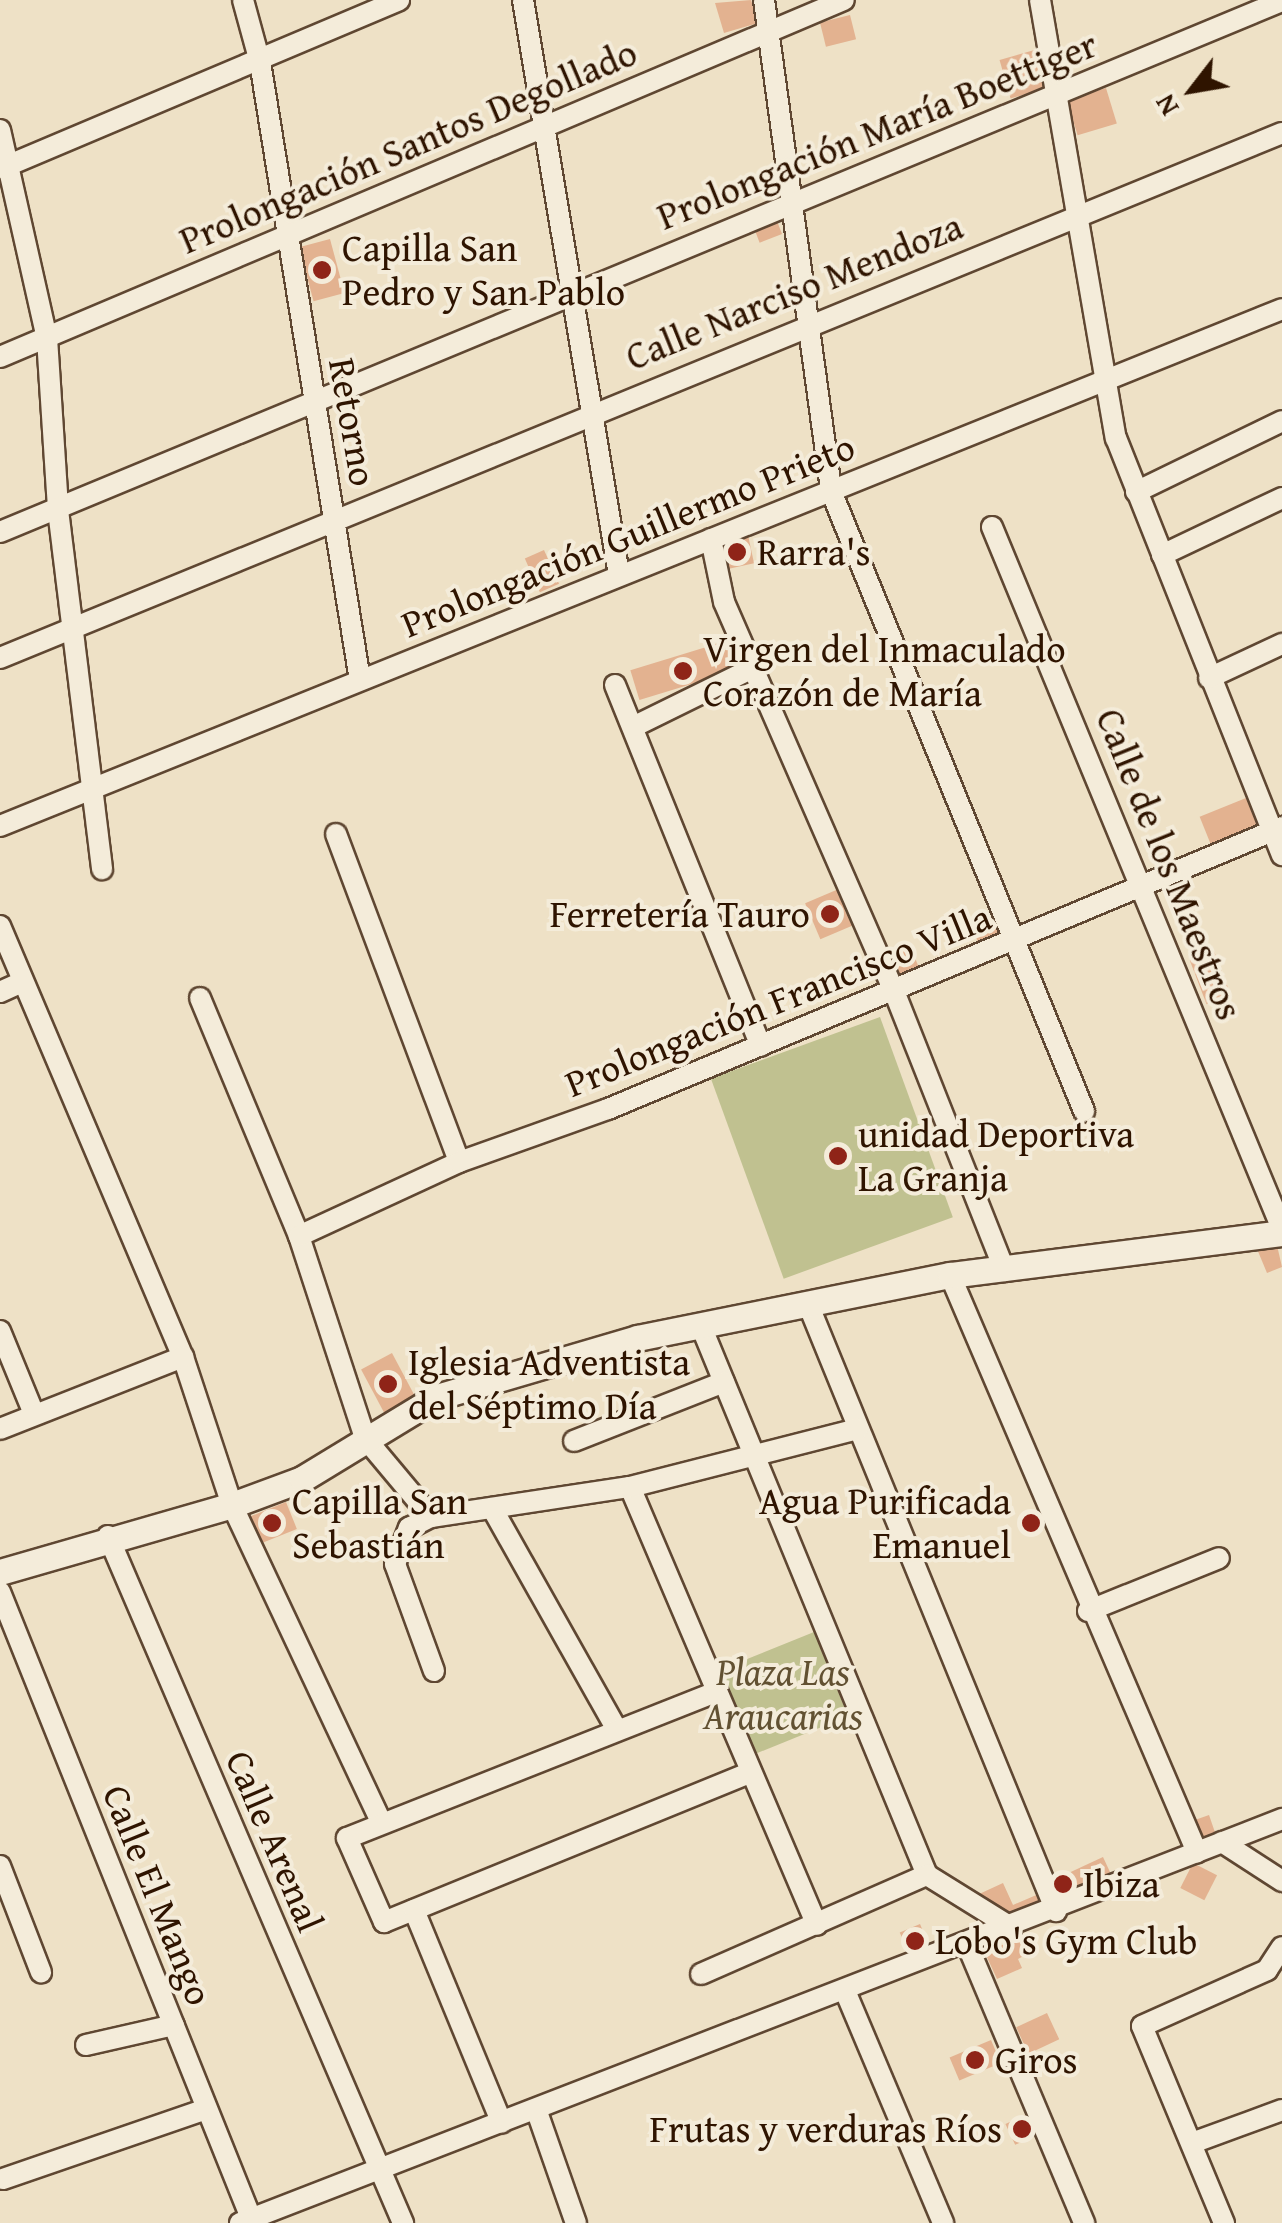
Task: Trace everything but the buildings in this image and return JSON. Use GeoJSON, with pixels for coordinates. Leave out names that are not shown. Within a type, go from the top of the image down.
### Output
{"type":"FeatureCollection","features":[{"type":"Feature","properties":{"kind":"street","name":"Retorno"},"geometry":{"type":"LineString","coordinates":[[243,0],[260,62],[360,680]]}},
{"type":"Feature","properties":{"kind":"street"},"geometry":{"type":"LineString","coordinates":[[5,167],[399,0]]}},
{"type":"Feature","properties":{"kind":"street"},"geometry":{"type":"LineString","coordinates":[[523,0],[542,125],[596,409],[619,575]]}},
{"type":"Feature","properties":{"kind":"street"},"geometry":{"type":"LineString","coordinates":[[764,0],[831,491],[1019,940],[1084,1111]]}},
{"type":"Feature","properties":{"kind":"street","name":"Prolongación Santos Degollado"},"geometry":{"type":"LineString","coordinates":[[0,357],[844,0]]}},
{"type":"Feature","properties":{"kind":"street"},"geometry":{"type":"LineString","coordinates":[[1040,0],[1106,383],[1136,492],[1209,678],[1277,829],[1282,855]]}},
{"type":"Feature","properties":{"kind":"street","name":"Prolongación María Boettiger"},"geometry":{"type":"LineString","coordinates":[[0,532],[312,398],[792,205],[1282,1]]}},
{"type":"Feature","properties":{"kind":"street"},"geometry":{"type":"LineString","coordinates":[[0,130],[5,167],[47,338],[58,510],[102,870]]}},
{"type":"Feature","properties":{"kind":"street","name":"Calle Narciso Mendoza"},"geometry":{"type":"LineString","coordinates":[[0,658],[807,322],[1282,133]]}},
{"type":"Feature","properties":{"kind":"street","name":"Prolongación Guillermo Prieto"},"geometry":{"type":"LineString","coordinates":[[0,826],[1282,309]]}},
{"type":"Feature","properties":{"kind":"street"},"geometry":{"type":"LineString","coordinates":[[1136,492],[1282,421]]}},
{"type":"Feature","properties":{"kind":"street"},"geometry":{"type":"LineString","coordinates":[[1162,555],[1282,498]]}},
{"type":"Feature","properties":{"kind":"street","name":"Calle de los Maestros"},"geometry":{"type":"LineString","coordinates":[[992,527],[1282,1231]]}},
{"type":"Feature","properties":{"kind":"street"},"geometry":{"type":"LineString","coordinates":[[711,539],[724,602],[894,991],[1005,1271]]}},
{"type":"Feature","properties":{"kind":"street"},"geometry":{"type":"LineString","coordinates":[[1209,678],[1282,644]]}},
{"type":"Feature","properties":{"kind":"street"},"geometry":{"type":"LineString","coordinates":[[635,726],[753,668]]}},
{"type":"Feature","properties":{"kind":"street"},"geometry":{"type":"LineString","coordinates":[[615,684],[761,1046]]}},
{"type":"Feature","properties":{"kind":"street","name":"Prolongación Francisco Villa"},"geometry":{"type":"LineString","coordinates":[[300,1236],[458,1162],[761,1046],[1277,829]]}},
{"type":"Feature","properties":{"kind":"street"},"geometry":{"type":"LineString","coordinates":[[336,834],[458,1162]]}},
{"type":"Feature","properties":{"kind":"street"},"geometry":{"type":"LineString","coordinates":[[0,926],[183,1356],[232,1505],[381,1822]]}},
{"type":"Feature","properties":{"kind":"street"},"geometry":{"type":"LineString","coordinates":[[0,992],[22,982]]}},
{"type":"Feature","properties":{"kind":"street"},"geometry":{"type":"LineString","coordinates":[[200,998],[300,1236],[366,1438],[431,1517]]}},
{"type":"Feature","properties":{"kind":"street"},"geometry":{"type":"LineString","coordinates":[[0,1572],[108,1536],[232,1505],[302,1479],[437,1398],[701,1326],[950,1275],[1005,1271],[1282,1231]]}},
{"type":"Feature","properties":{"kind":"street"},"geometry":{"type":"LineString","coordinates":[[950,1275],[1088,1611],[1197,1852]]}},
{"type":"Feature","properties":{"kind":"street"},"geometry":{"type":"LineString","coordinates":[[808,1304],[1056,1910]]}},
{"type":"Feature","properties":{"kind":"street"},"geometry":{"type":"LineString","coordinates":[[701,1326],[927,1876],[1012,1928]]}},
{"type":"Feature","properties":{"kind":"street"},"geometry":{"type":"LineString","coordinates":[[0,1331],[34,1414]]}},
{"type":"Feature","properties":{"kind":"street"},"geometry":{"type":"LineString","coordinates":[[0,1429],[183,1356]]}},
{"type":"Feature","properties":{"kind":"street"},"geometry":{"type":"LineString","coordinates":[[574,1441],[724,1382]]}},
{"type":"Feature","properties":{"kind":"street"},"geometry":{"type":"LineString","coordinates":[[434,1671],[396,1564],[399,1541],[431,1517],[630,1487],[858,1429]]}},
{"type":"Feature","properties":{"kind":"street"},"geometry":{"type":"LineString","coordinates":[[630,1487],[817,1926]]}},
{"type":"Feature","properties":{"kind":"street"},"geometry":{"type":"LineString","coordinates":[[492,1508],[616,1728]]}},
{"type":"Feature","properties":{"kind":"street","name":"Calle Arenal"},"geometry":{"type":"LineString","coordinates":[[108,1536],[403,2223]]}},
{"type":"Feature","properties":{"kind":"street"},"geometry":{"type":"LineString","coordinates":[[1088,1611],[1219,1558]]}},
{"type":"Feature","properties":{"kind":"street","name":"Calle El Mango"},"geometry":{"type":"LineString","coordinates":[[0,1592],[174,2025],[248,2221]]}},
{"type":"Feature","properties":{"kind":"street"},"geometry":{"type":"LineString","coordinates":[[716,1692],[616,1728],[346,1838],[384,1922],[751,1772]]}},
{"type":"Feature","properties":{"kind":"street"},"geometry":{"type":"LineString","coordinates":[[248,2221],[846,1993],[1282,1818]]}},
{"type":"Feature","properties":{"kind":"street"},"geometry":{"type":"LineString","coordinates":[[1222,1842],[1282,1881]]}},
{"type":"Feature","properties":{"kind":"street"},"geometry":{"type":"LineString","coordinates":[[0,1866],[40,1972]]}},
{"type":"Feature","properties":{"kind":"street"},"geometry":{"type":"LineString","coordinates":[[700,1974],[927,1876]]}},
{"type":"Feature","properties":{"kind":"street"},"geometry":{"type":"LineString","coordinates":[[414,1910],[502,2123]]}},
{"type":"Feature","properties":{"kind":"street"},"geometry":{"type":"LineString","coordinates":[[967,1944],[1084,2223]]}},
{"type":"Feature","properties":{"kind":"street"},"geometry":{"type":"LineString","coordinates":[[1224,2223],[1142,2026],[1267,1970],[1282,1947]]}},
{"type":"Feature","properties":{"kind":"street"},"geometry":{"type":"LineString","coordinates":[[846,1993],[943,2223]]}},
{"type":"Feature","properties":{"kind":"street"},"geometry":{"type":"LineString","coordinates":[[86,2045],[174,2025]]}},
{"type":"Feature","properties":{"kind":"street"},"geometry":{"type":"LineString","coordinates":[[3,2179],[206,2110]]}},
{"type":"Feature","properties":{"kind":"street"},"geometry":{"type":"LineString","coordinates":[[536,2110],[576,2223]]}},
{"type":"Feature","properties":{"kind":"street"},"geometry":{"type":"LineString","coordinates":[[1192,2144],[1282,2110]]}},
{"type":"Feature","properties":{"kind":"green space","name":"unidad Deportiva La Granja"},"geometry":{"type":"Polygon","coordinates":[[[880,1017],[953,1217],[784,1279],[711,1079],[880,1017]]]}},
{"type":"Feature","properties":{"kind":"green space","name":"Plaza Las Araucarias"},"geometry":{"type":"Polygon","coordinates":[[[814,1632],[848,1716],[751,1756],[717,1671],[814,1632]]]}},
{"type":"Feature","properties":{"kind":"place","name":"Capilla San Pedro y San Pablo"},"geometry":{"type":"Point","coordinates":[322,270]}},
{"type":"Feature","properties":{"kind":"place","name":"Rarra's"},"geometry":{"type":"Point","coordinates":[737,552]}},
{"type":"Feature","properties":{"kind":"place","name":"Virgen del Inmaculado Corazón de María"},"geometry":{"type":"Point","coordinates":[683,671]}},
{"type":"Feature","properties":{"kind":"place","name":"Ferretería Tauro"},"geometry":{"type":"Point","coordinates":[830,914]}},
{"type":"Feature","properties":{"kind":"place","name":"unidad Deportiva La Granja"},"geometry":{"type":"Point","coordinates":[838,1156]}},
{"type":"Feature","properties":{"kind":"place","name":"Iglesia Adventista del Séptimo Día"},"geometry":{"type":"Point","coordinates":[388,1384]}},
{"type":"Feature","properties":{"kind":"place","name":"Capilla San Sebastián"},"geometry":{"type":"Point","coordinates":[272,1523]}},
{"type":"Feature","properties":{"kind":"place","name":"Agua Purificada Emanuel"},"geometry":{"type":"Point","coordinates":[1031,1523]}},
{"type":"Feature","properties":{"kind":"place","name":"Ibiza"},"geometry":{"type":"Point","coordinates":[1063,1884]}},
{"type":"Feature","properties":{"kind":"place","name":"Lobo's Gym Club"},"geometry":{"type":"Point","coordinates":[915,1941]}},
{"type":"Feature","properties":{"kind":"place","name":"Giros"},"geometry":{"type":"Point","coordinates":[975,2060]}},
{"type":"Feature","properties":{"kind":"place","name":"Frutas y verduras Ríos"},"geometry":{"type":"Point","coordinates":[1022,2129]}}]}
